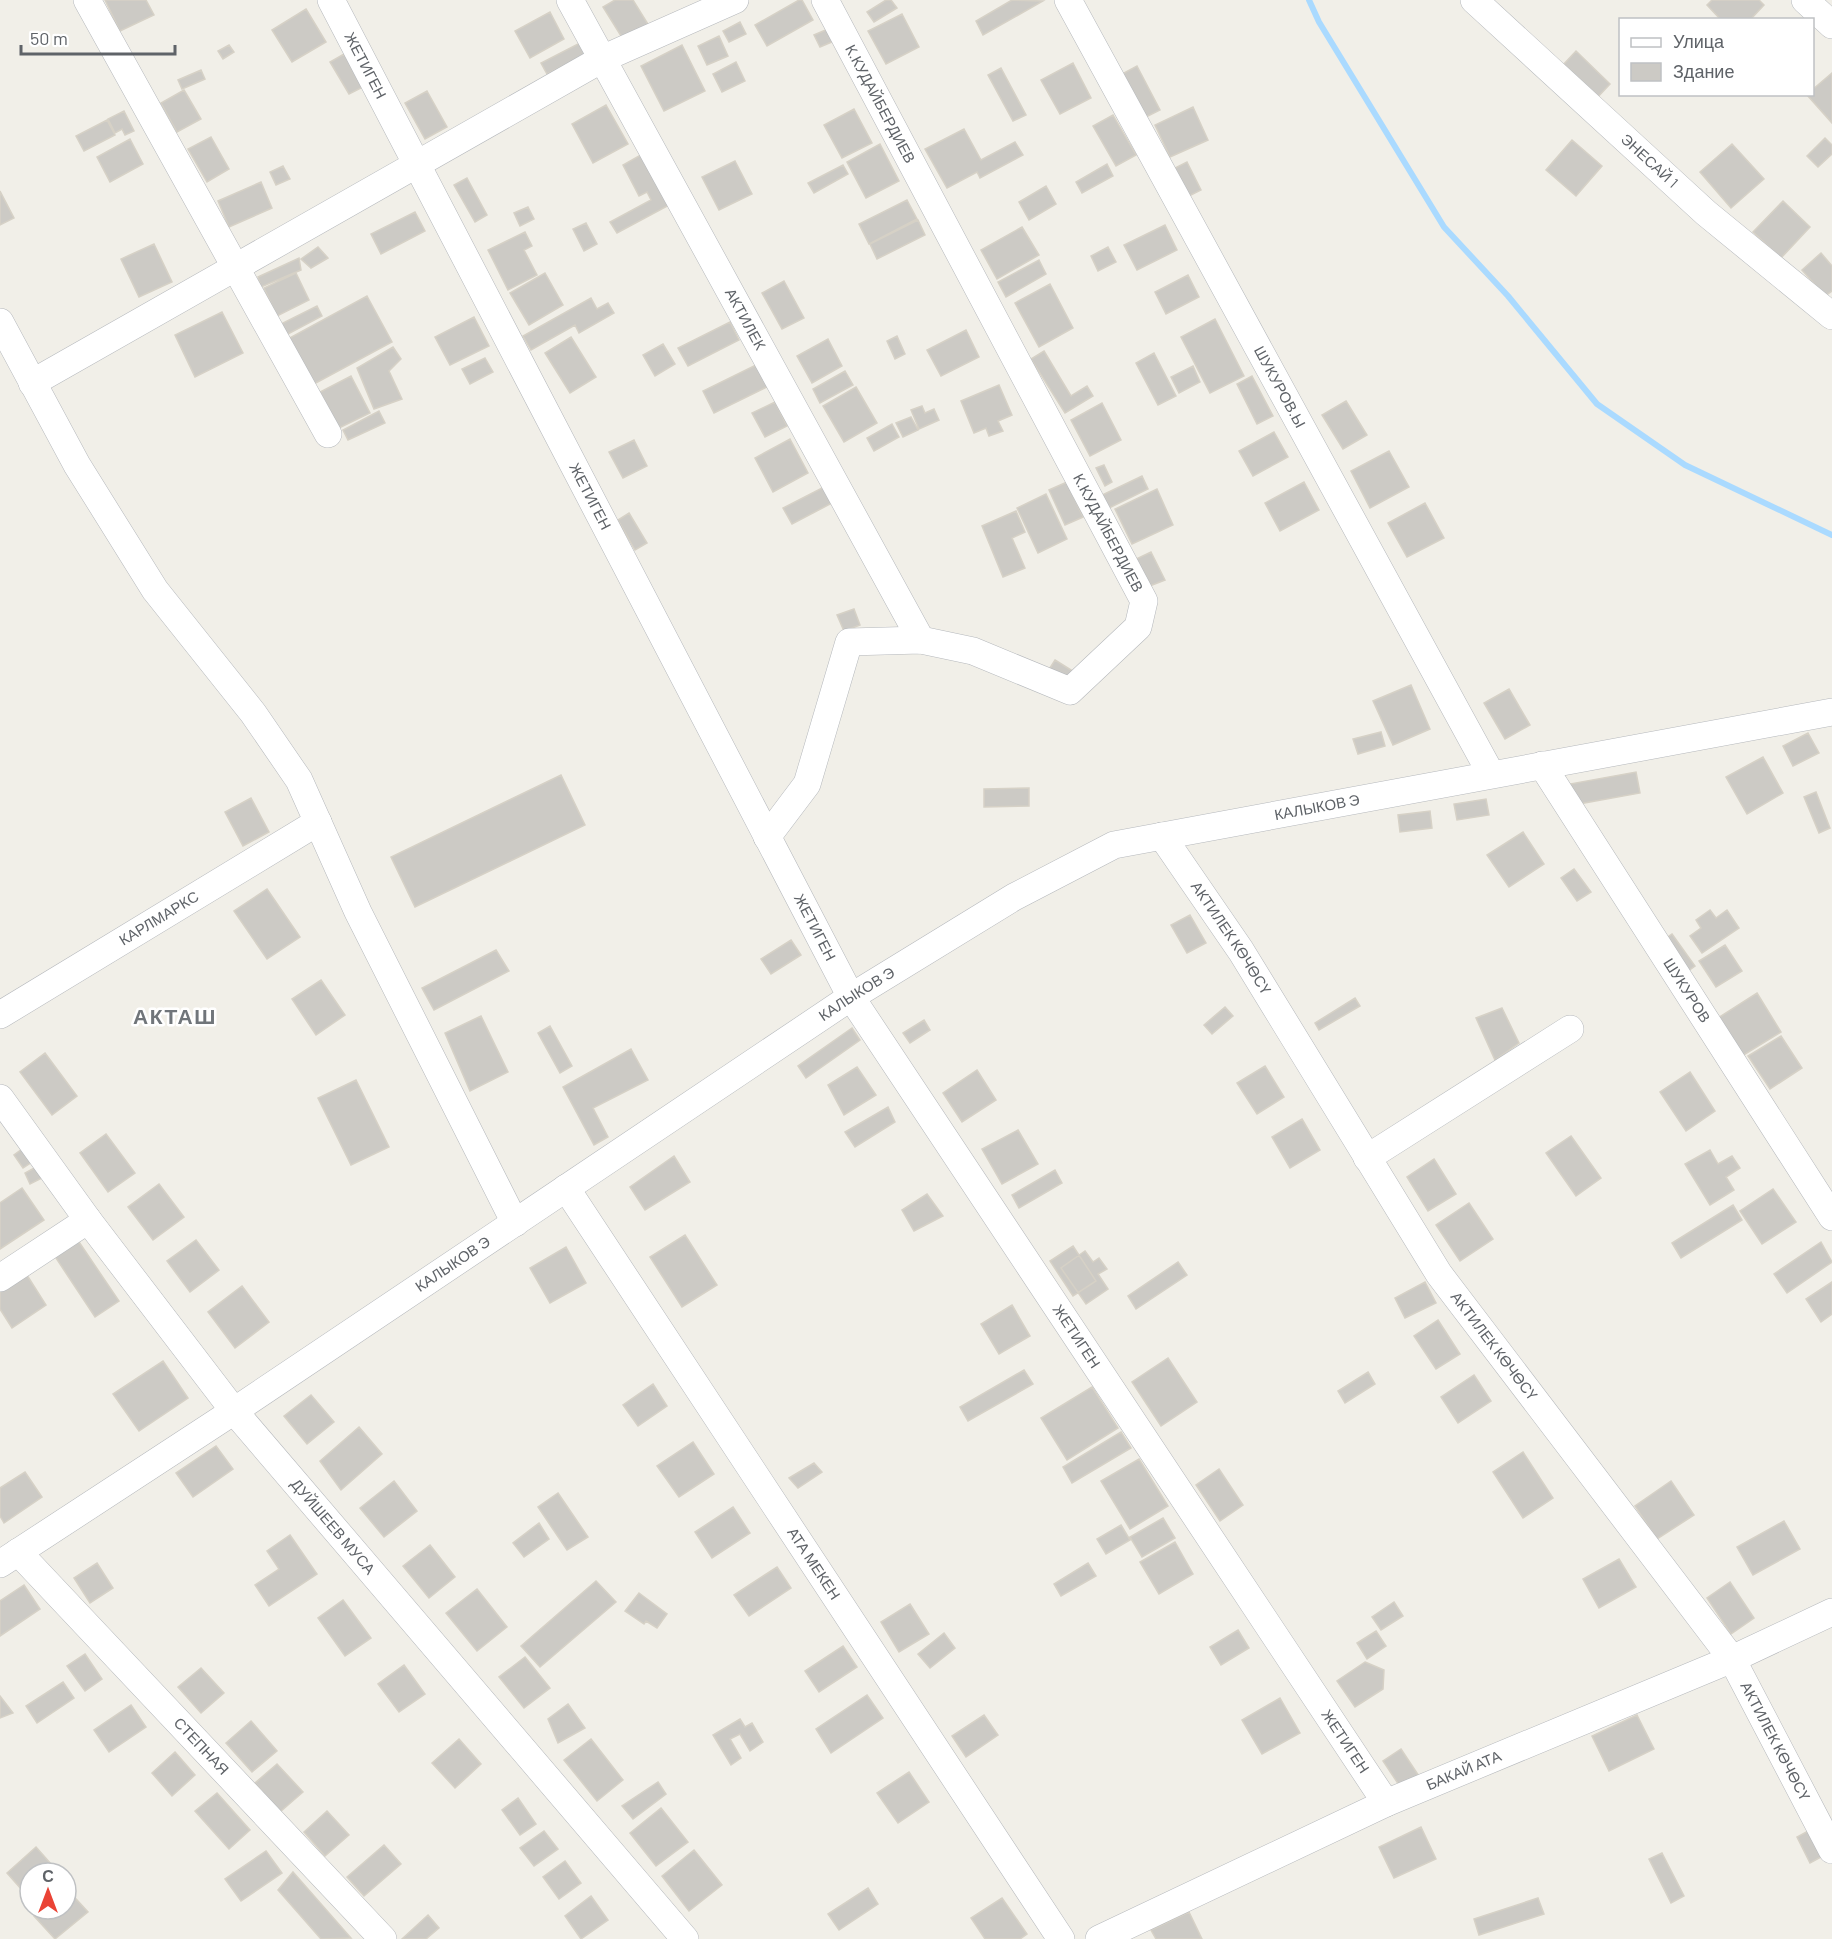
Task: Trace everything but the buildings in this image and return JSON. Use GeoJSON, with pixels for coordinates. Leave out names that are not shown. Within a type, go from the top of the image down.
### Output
{"type":"FeatureCollection","features":[{"type":"Feature","properties":{"kind":"street"},"geometry":{"type":"LineString","coordinates":[[87,0],[328,434]]}},
{"type":"Feature","properties":{"kind":"street","name":"ЖЕТИГЕН"},"geometry":{"type":"LineString","coordinates":[[331,0],[851,997],[1386,1803]]}},
{"type":"Feature","properties":{"kind":"street","name":"АКТИЛЕК"},"geometry":{"type":"LineString","coordinates":[[570,0],[921,640]]}},
{"type":"Feature","properties":{"kind":"street"},"geometry":{"type":"LineString","coordinates":[[32,384],[235,266],[602,59],[735,0]]}},
{"type":"Feature","properties":{"kind":"street","name":"К.КУДАЙБЕРДИЕВ"},"geometry":{"type":"LineString","coordinates":[[767,837],[807,784],[849,642],[921,640],[973,651],[1070,691],[1137,627],[1144,601],[825,0]]}},
{"type":"Feature","properties":{"kind":"street","name":"ШУКУРОВ.Ы"},"geometry":{"type":"LineString","coordinates":[[1068,0],[1491,774]]}},
{"type":"Feature","properties":{"kind":"street","name":"ЭНЕСАЙ 1"},"geometry":{"type":"LineString","coordinates":[[1474,0],[1706,213],[1832,316]]}},
{"type":"Feature","properties":{"kind":"street"},"geometry":{"type":"LineString","coordinates":[[1805,0],[1832,25]]}},
{"type":"Feature","properties":{"kind":"street"},"geometry":{"type":"LineString","coordinates":[[0,322],[77,465],[155,590],[253,714],[299,780],[358,912],[515,1223]]}},
{"type":"Feature","properties":{"kind":"street","name":"КАЛЫКОВ Э"},"geometry":{"type":"LineString","coordinates":[[9,1558],[234,1411],[851,997],[1014,897],[1114,845],[1832,712]]}},
{"type":"Feature","properties":{"kind":"street","name":"ШУКУРОВ"},"geometry":{"type":"LineString","coordinates":[[1542,765],[1832,1217]]}},
{"type":"Feature","properties":{"kind":"street","name":"КАРЛМАРКС"},"geometry":{"type":"LineString","coordinates":[[0,1015],[318,822]]}},
{"type":"Feature","properties":{"kind":"street","name":"АКТИЛЕК КӨЧӨСҮ"},"geometry":{"type":"LineString","coordinates":[[1162,836],[1241,951],[1439,1274],[1732,1659],[1832,1850]]}},
{"type":"Feature","properties":{"kind":"street"},"geometry":{"type":"LineString","coordinates":[[1367,1158],[1570,1029]]}},
{"type":"Feature","properties":{"kind":"street","name":"ДУЙШЕЕВ МУСА"},"geometry":{"type":"LineString","coordinates":[[0,1098],[88,1220],[234,1411],[685,1939]]}},
{"type":"Feature","properties":{"kind":"street","name":"АТА МЕКЕН"},"geometry":{"type":"LineString","coordinates":[[566,1188],[1061,1939]]}},
{"type":"Feature","properties":{"kind":"street"},"geometry":{"type":"LineString","coordinates":[[0,1278],[88,1220]]}},
{"type":"Feature","properties":{"kind":"street","name":"СТЕПНАЯ"},"geometry":{"type":"LineString","coordinates":[[9,1558],[383,1939]]}},
{"type":"Feature","properties":{"kind":"street","name":"БАКАЙ АТА"},"geometry":{"type":"LineString","coordinates":[[1099,1939],[1386,1803],[1732,1659],[1832,1612]]}},
{"type":"Feature","properties":{"kind":"waterway"},"geometry":{"type":"LineString","coordinates":[[1309,0],[1319,22],[1444,227],[1508,296],[1597,404],[1685,465],[1832,535]]}},
{"type":"Feature","properties":{"kind":"district","name":"АКТАШ"},"geometry":{"type":"Point","coordinates":[175,1017]}}]}
